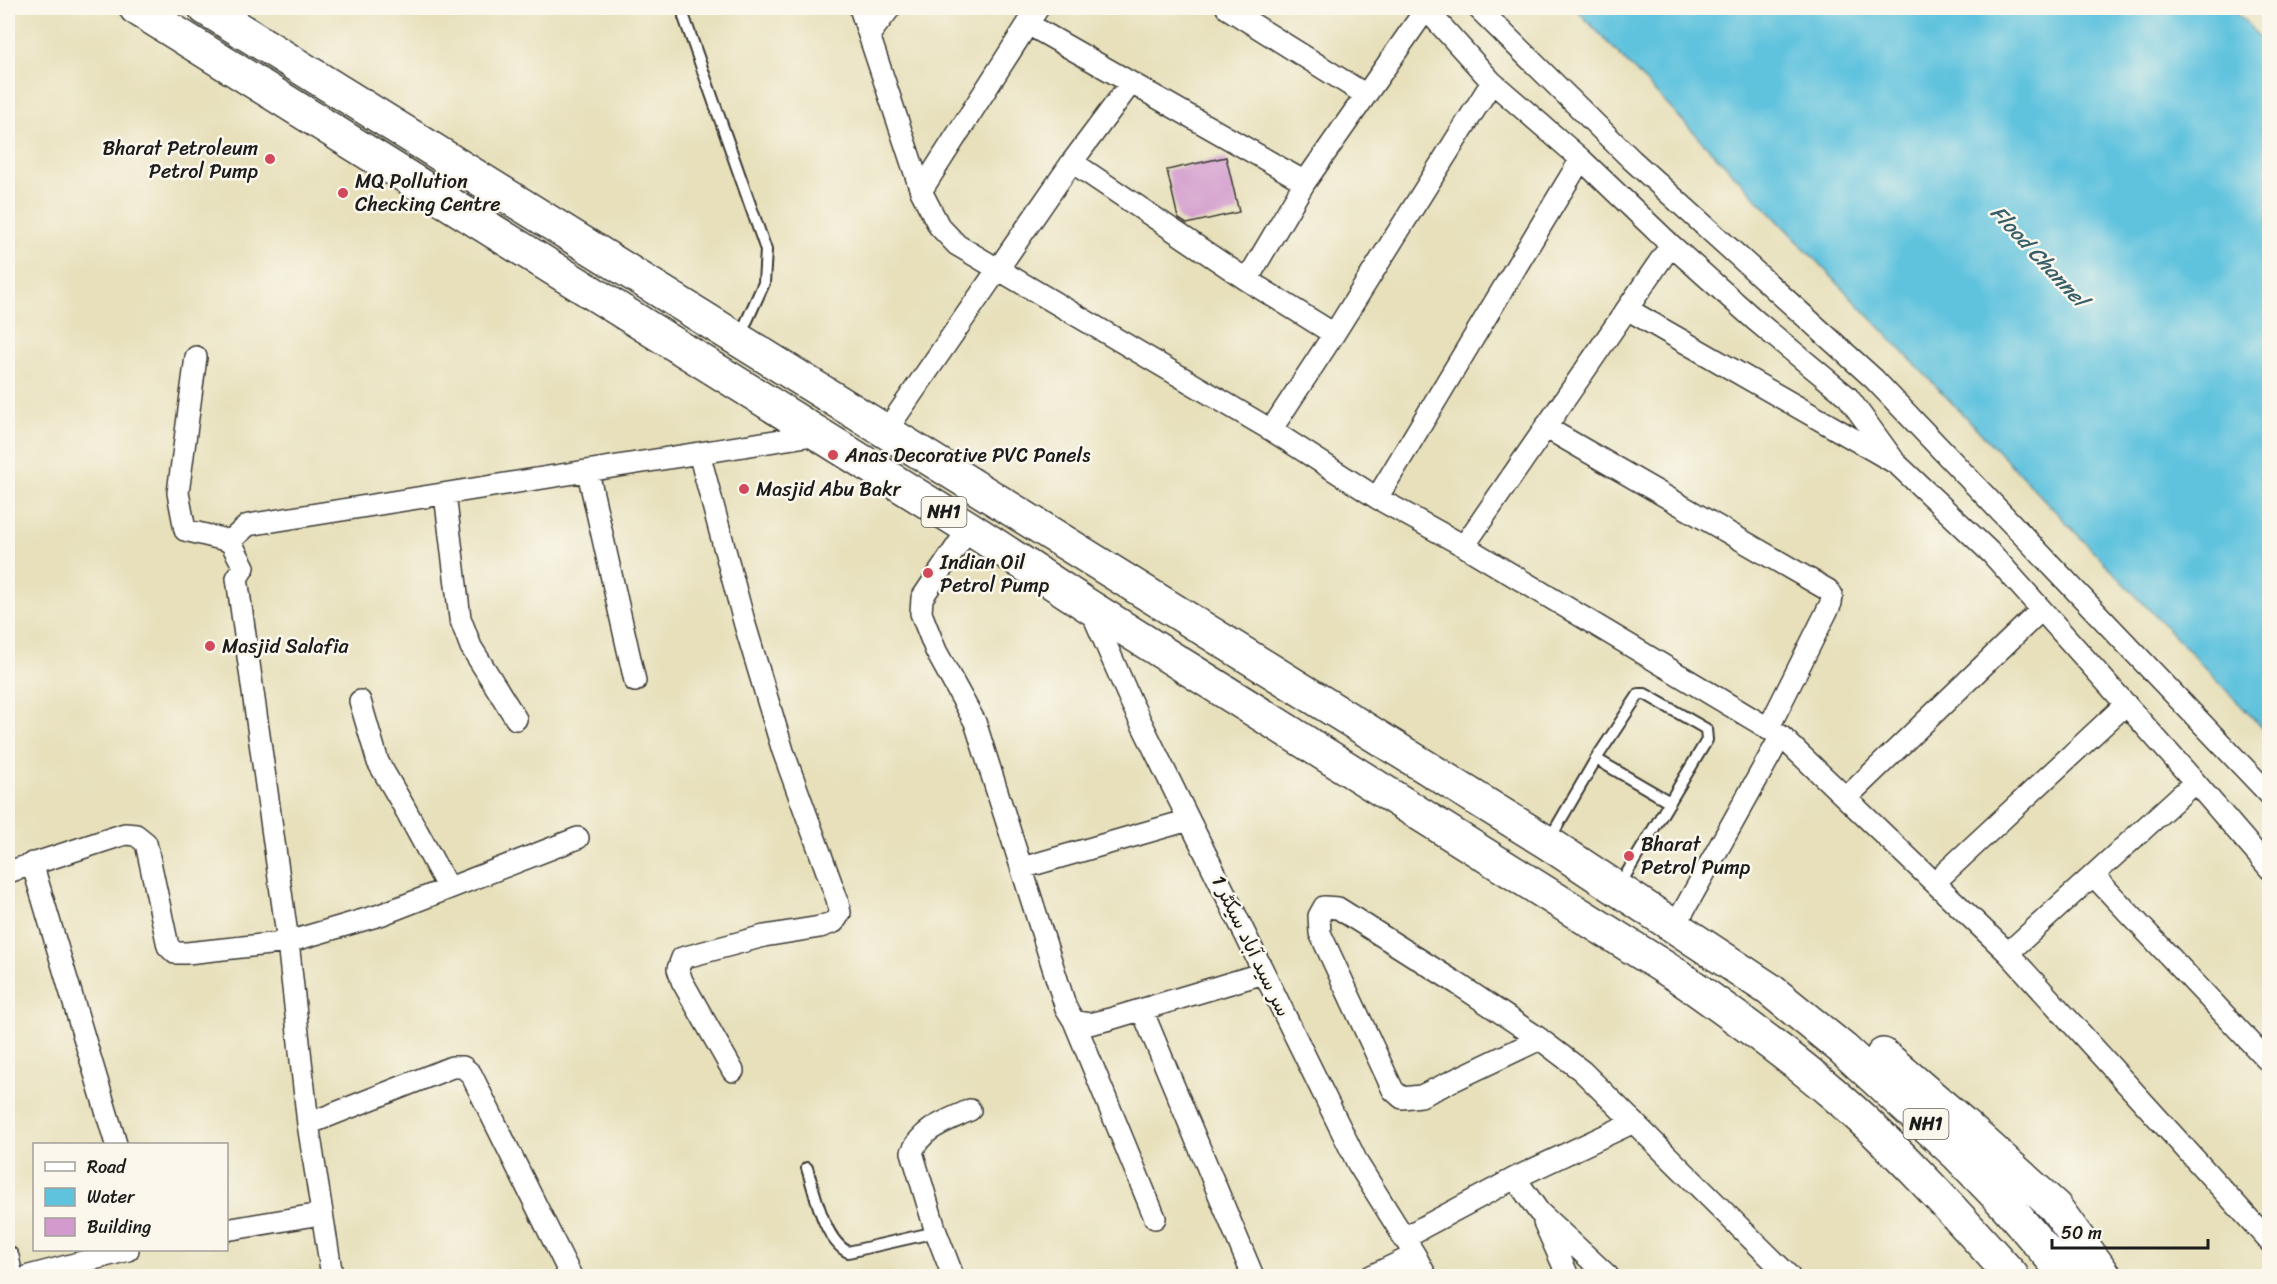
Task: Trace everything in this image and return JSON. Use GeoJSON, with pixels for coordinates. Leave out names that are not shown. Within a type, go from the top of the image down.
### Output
{"type":"FeatureCollection","features":[{"type":"Feature","properties":{"kind":"highway","name":"NH1"},"geometry":{"type":"LineString","coordinates":[[136,8],[969,528],[1090,608],[1587,917],[1706,996],[1748,1025],[1836,1096],[1928,1187],[2012,1276]]}},
{"type":"Feature","properties":{"kind":"highway","name":"NH1"},"geometry":{"type":"LineString","coordinates":[[205,8],[1548,843],[1769,988],[1843,1049],[1957,1154],[2007,1206],[2067,1276]]}},
{"type":"Feature","properties":{"kind":"highway"},"geometry":{"type":"LineString","coordinates":[[1728,962],[1803,993],[1865,1041],[1962,1123],[2055,1207],[2105,1276]]}},
{"type":"Feature","properties":{"kind":"highway"},"geometry":{"type":"LineString","coordinates":[[1706,996],[1740,1037],[1788,1078],[1898,1180],[1994,1276]]}},
{"type":"Feature","properties":{"kind":"street"},"geometry":{"type":"LineString","coordinates":[[860,8],[921,191],[939,226],[957,245],[1270,430],[1377,498],[1464,546],[1775,732],[1847,797],[2008,953],[2270,1242]]}},
{"type":"Feature","properties":{"kind":"street"},"geometry":{"type":"LineString","coordinates":[[869,35],[890,8]]}},
{"type":"Feature","properties":{"kind":"street"},"geometry":{"type":"LineString","coordinates":[[1227,8],[1366,95]]}},
{"type":"Feature","properties":{"kind":"street"},"geometry":{"type":"LineString","coordinates":[[1247,280],[1305,182],[1425,8],[1492,82],[1581,159],[1671,245],[1755,320],[1848,397],[1897,464],[1992,554],[2270,869]]}},
{"type":"Feature","properties":{"kind":"street"},"geometry":{"type":"LineString","coordinates":[[1478,8],[1632,160],[1874,380],[2270,795]]}},
{"type":"Feature","properties":{"kind":"street"},"geometry":{"type":"LineString","coordinates":[[921,191],[1033,16],[1131,83],[1305,182]]}},
{"type":"Feature","properties":{"kind":"street"},"geometry":{"type":"LineString","coordinates":[[1270,430],[1334,334],[1492,82]]}},
{"type":"Feature","properties":{"kind":"street"},"geometry":{"type":"LineString","coordinates":[[886,431],[996,269],[1131,83]]}},
{"type":"Feature","properties":{"kind":"street"},"geometry":{"type":"LineString","coordinates":[[1377,498],[1581,159]]}},
{"type":"Feature","properties":{"kind":"street"},"geometry":{"type":"LineString","coordinates":[[1072,162],[1247,280],[1334,334]]}},
{"type":"Feature","properties":{"kind":"street"},"geometry":{"type":"LineString","coordinates":[[1464,546],[1671,245]]}},
{"type":"Feature","properties":{"kind":"street"},"geometry":{"type":"LineString","coordinates":[[1627,309],[1897,464]]}},
{"type":"Feature","properties":{"kind":"street"},"geometry":{"type":"LineString","coordinates":[[196,357],[178,493],[185,530],[230,541],[244,567],[237,578],[288,942],[308,1124],[332,1276]]}},
{"type":"Feature","properties":{"kind":"street"},"geometry":{"type":"LineString","coordinates":[[1545,427],[1828,590],[1832,595],[1831,603],[1775,732],[1675,926]]}},
{"type":"Feature","properties":{"kind":"street"},"geometry":{"type":"LineString","coordinates":[[230,541],[248,525],[819,434]]}},
{"type":"Feature","properties":{"kind":"street"},"geometry":{"type":"LineString","coordinates":[[699,453],[745,625],[780,739],[840,913],[834,922],[820,927],[764,936],[682,958],[678,969],[682,981],[733,1071]]}},
{"type":"Feature","properties":{"kind":"street"},"geometry":{"type":"LineString","coordinates":[[588,472],[635,681]]}},
{"type":"Feature","properties":{"kind":"street"},"geometry":{"type":"LineString","coordinates":[[445,494],[460,618],[471,647],[516,719]]}},
{"type":"Feature","properties":{"kind":"street"},"geometry":{"type":"LineString","coordinates":[[969,528],[922,598],[921,613],[936,651],[975,722],[1066,1008],[1074,1021],[1155,1218]]}},
{"type":"Feature","properties":{"kind":"street","name":"سر سید آباد سیکٹر 1"},"geometry":{"type":"LineString","coordinates":[[1090,608],[1131,702],[1358,1164],[1426,1276]]}},
{"type":"Feature","properties":{"kind":"street"},"geometry":{"type":"LineString","coordinates":[[1847,797],[2041,610]]}},
{"type":"Feature","properties":{"kind":"street"},"geometry":{"type":"LineString","coordinates":[[360,701],[378,762],[448,888]]}},
{"type":"Feature","properties":{"kind":"street"},"geometry":{"type":"LineString","coordinates":[[1935,882],[2126,704]]}},
{"type":"Feature","properties":{"kind":"street"},"geometry":{"type":"LineString","coordinates":[[2008,953],[2195,783]]}},
{"type":"Feature","properties":{"kind":"street"},"geometry":{"type":"LineString","coordinates":[[1022,868],[1189,820]]}},
{"type":"Feature","properties":{"kind":"street"},"geometry":{"type":"LineString","coordinates":[[8,872],[125,834],[136,835],[146,843],[168,946],[175,953],[288,942],[380,915],[578,838]]}},
{"type":"Feature","properties":{"kind":"street"},"geometry":{"type":"LineString","coordinates":[[32,863],[116,1143]]}},
{"type":"Feature","properties":{"kind":"street"},"geometry":{"type":"LineString","coordinates":[[2093,874],[2270,1063]]}},
{"type":"Feature","properties":{"kind":"street"},"geometry":{"type":"LineString","coordinates":[[1540,1039],[1421,1096],[1402,1098],[1393,1090],[1320,933],[1319,916],[1324,907],[1338,908],[1540,1039],[1582,1071],[1789,1276]]}},
{"type":"Feature","properties":{"kind":"street"},"geometry":{"type":"LineString","coordinates":[[1074,1021],[1089,1024],[1264,973]]}},
{"type":"Feature","properties":{"kind":"street"},"geometry":{"type":"LineString","coordinates":[[1142,1010],[1253,1276]]}},
{"type":"Feature","properties":{"kind":"street"},"geometry":{"type":"LineString","coordinates":[[308,1124],[452,1067],[463,1067],[471,1074],[571,1276]]}},
{"type":"Feature","properties":{"kind":"street"},"geometry":{"type":"LineString","coordinates":[[953,1276],[936,1232],[912,1152],[917,1140],[925,1132],[970,1110]]}},
{"type":"Feature","properties":{"kind":"street"},"geometry":{"type":"LineString","coordinates":[[1371,1276],[1409,1247],[1515,1178],[1634,1122]]}},
{"type":"Feature","properties":{"kind":"street"},"geometry":{"type":"LineString","coordinates":[[1515,1178],[1539,1212],[1568,1276]]}},
{"type":"Feature","properties":{"kind":"street"},"geometry":{"type":"LineString","coordinates":[[1539,1212],[1608,1276]]}},
{"type":"Feature","properties":{"kind":"street"},"geometry":{"type":"LineString","coordinates":[[228,1230],[321,1214]]}},
{"type":"Feature","properties":{"kind":"street"},"geometry":{"type":"LineString","coordinates":[[29,1276],[124,1251]]}},
{"type":"Feature","properties":{"kind":"street"},"geometry":{"type":"LineString","coordinates":[[8,1257],[12,1276]]}},
{"type":"Feature","properties":{"kind":"lane"},"geometry":{"type":"LineString","coordinates":[[684,17],[766,249],[765,283],[739,339]]}},
{"type":"Feature","properties":{"kind":"lane"},"geometry":{"type":"LineString","coordinates":[[1548,843],[1596,759],[1639,694],[1645,694],[1706,729],[1707,740],[1617,888]]}},
{"type":"Feature","properties":{"kind":"lane"},"geometry":{"type":"LineString","coordinates":[[1596,759],[1670,802]]}},
{"type":"Feature","properties":{"kind":"lane"},"geometry":{"type":"LineString","coordinates":[[807,1168],[831,1237],[839,1248],[848,1252],[936,1232]]}},
{"type":"Feature","properties":{"kind":"water","name":"Flood Channel"},"geometry":{"type":"Polygon","coordinates":[[[1575,8],[2233,8],[2269,48],[2269,735],[1575,8]]]}},
{"type":"Feature","properties":{"kind":"building"},"geometry":{"type":"Polygon","coordinates":[[[1226,157],[1239,212],[1187,224],[1178,218],[1167,170],[1226,157]]]}},
{"type":"Feature","properties":{"kind":"place","name":"Bharat Petroleum Petrol Pump"},"geometry":{"type":"Point","coordinates":[270,159]}},
{"type":"Feature","properties":{"kind":"place","name":"MQ Pollution Checking Centre"},"geometry":{"type":"Point","coordinates":[343,193]}},
{"type":"Feature","properties":{"kind":"place","name":"Anas Decorative PVC Panels"},"geometry":{"type":"Point","coordinates":[833,455]}},
{"type":"Feature","properties":{"kind":"place","name":"Masjid Abu Bakr"},"geometry":{"type":"Point","coordinates":[744,489]}},
{"type":"Feature","properties":{"kind":"place","name":"Indian Oil Petrol Pump"},"geometry":{"type":"Point","coordinates":[928,573]}},
{"type":"Feature","properties":{"kind":"place","name":"Masjid Salafia"},"geometry":{"type":"Point","coordinates":[210,646]}},
{"type":"Feature","properties":{"kind":"place","name":"Bharat Petrol Pump"},"geometry":{"type":"Point","coordinates":[1629,856]}}]}
